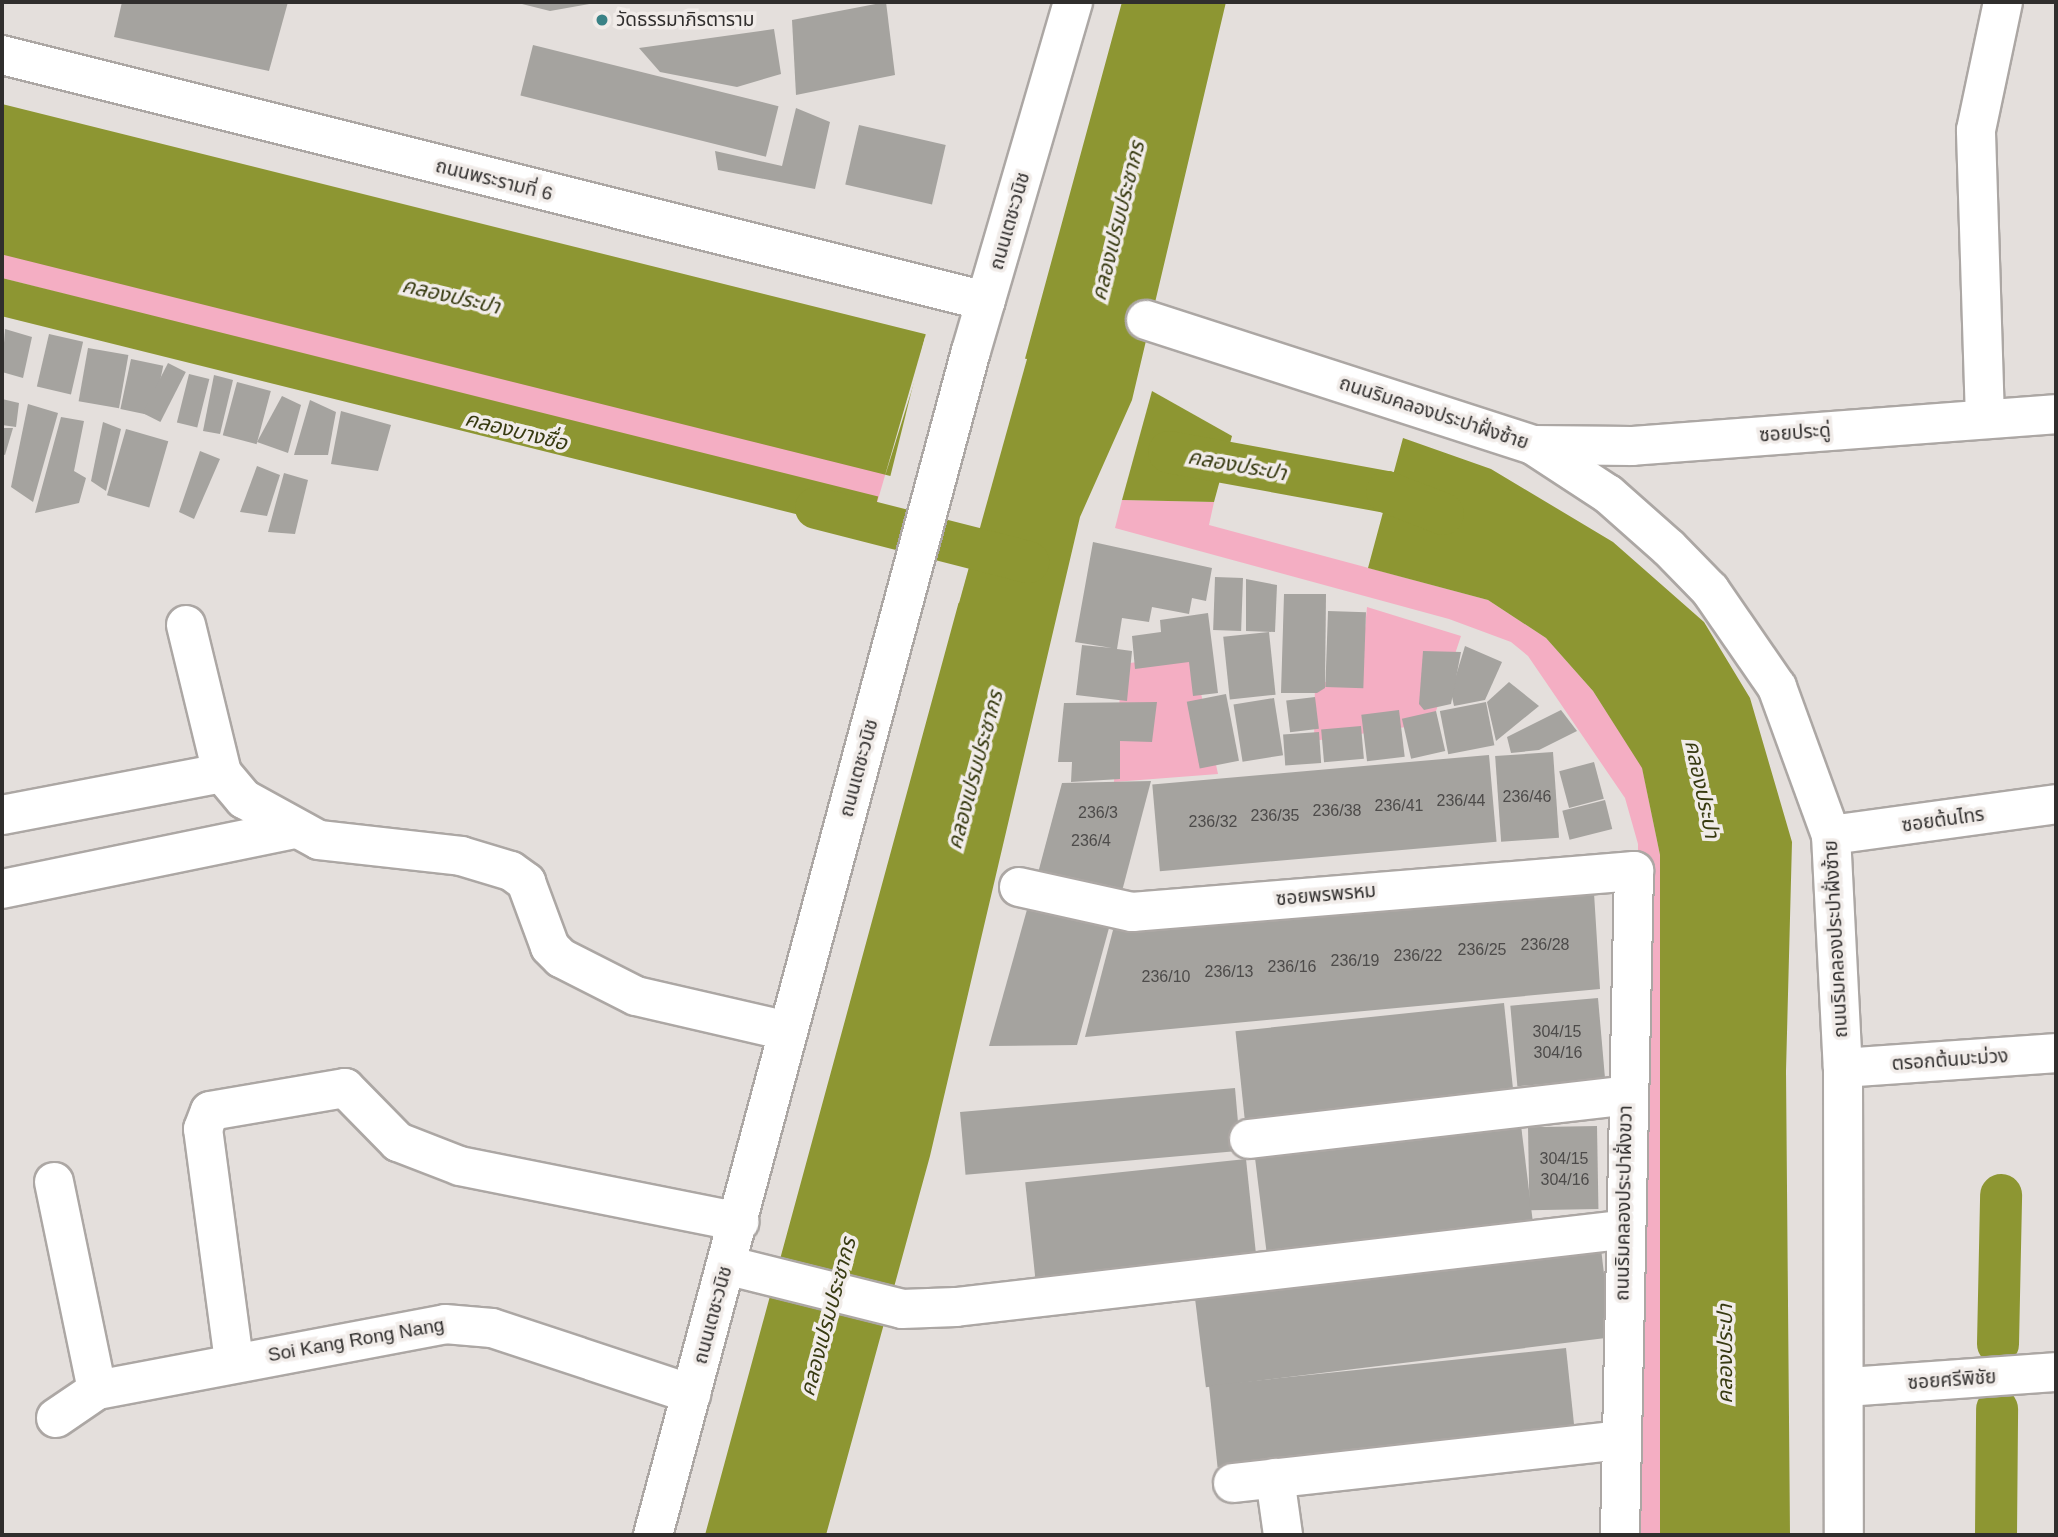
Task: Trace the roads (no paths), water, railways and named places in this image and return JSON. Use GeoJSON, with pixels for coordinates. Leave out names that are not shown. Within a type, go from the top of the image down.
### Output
{"type":"FeatureCollection","features":[{"type":"Feature","properties":{"kind":"street","name":"ถนนเตชะวนิช"},"geometry":{"type":"LineString","coordinates":[[653,1535],[971,351],[1073,2]]}},
{"type":"Feature","properties":{"kind":"street"},"geometry":{"type":"LineString","coordinates":[[1985,419],[1976,130],[2003,2]]}},
{"type":"Feature","properties":{"kind":"street","name":"ถนนพระรามที่ 6"},"geometry":{"type":"LineString","coordinates":[[2,55],[986,302]]}},
{"type":"Feature","properties":{"kind":"street","name":"ถนนริมคลองประปาฝั่งซ้าย"},"geometry":{"type":"LineString","coordinates":[[1146,320],[1534,446],[1608,494],[1710,590],[1777,687],[1831,835],[1843,1068],[1847,1387],[1844,1535]]}},
{"type":"Feature","properties":{"kind":"street","name":"ซอยประดู่"},"geometry":{"type":"LineString","coordinates":[[1534,446],[1632,446],[2056,414]]}},
{"type":"Feature","properties":{"kind":"street"},"geometry":{"type":"LineString","coordinates":[[186,625],[222,773],[234,793],[294,829],[319,840],[461,856],[510,871],[526,882],[550,947],[561,958],[636,996],[788,1031]]}},
{"type":"Feature","properties":{"kind":"street"},"geometry":{"type":"LineString","coordinates":[[2,815],[222,773]]}},
{"type":"Feature","properties":{"kind":"street","name":"ซอยต้นไทร"},"geometry":{"type":"LineString","coordinates":[[1831,835],[2056,804]]}},
{"type":"Feature","properties":{"kind":"street"},"geometry":{"type":"LineString","coordinates":[[2,889],[294,829]]}},
{"type":"Feature","properties":{"kind":"street","name":"ซอยพรพรหม"},"geometry":{"type":"LineString","coordinates":[[1020,887],[1132,912],[1634,871]]}},
{"type":"Feature","properties":{"kind":"street","name":"ถนนริมคลองประปาฝั่งขวา"},"geometry":{"type":"LineString","coordinates":[[1620,1535],[1622,1230],[1634,871]]}},
{"type":"Feature","properties":{"kind":"street","name":"ตรอกต้นมะม่วง"},"geometry":{"type":"LineString","coordinates":[[1843,1068],[2056,1053]]}},
{"type":"Feature","properties":{"kind":"street"},"geometry":{"type":"LineString","coordinates":[[234,1361],[203,1129],[210,1111],[345,1088],[398,1142],[460,1166],[739,1222]]}},
{"type":"Feature","properties":{"kind":"street"},"geometry":{"type":"LineString","coordinates":[[1249,1139],[1627,1096]]}},
{"type":"Feature","properties":{"kind":"street"},"geometry":{"type":"LineString","coordinates":[[54,1182],[97,1390],[55,1418]]}},
{"type":"Feature","properties":{"kind":"street"},"geometry":{"type":"LineString","coordinates":[[726,1265],[895,1307],[956,1307],[1622,1230]]}},
{"type":"Feature","properties":{"kind":"street","name":"Soi Kang Rong Nang"},"geometry":{"type":"LineString","coordinates":[[97,1390],[234,1361],[467,1324],[691,1394]]}},
{"type":"Feature","properties":{"kind":"street","name":"ซอยศรีพิชัย"},"geometry":{"type":"LineString","coordinates":[[1847,1387],[2056,1372]]}},
{"type":"Feature","properties":{"kind":"street"},"geometry":{"type":"LineString","coordinates":[[1233,1483],[1620,1440]]}},
{"type":"Feature","properties":{"kind":"street"},"geometry":{"type":"LineString","coordinates":[[1275,1478],[1283,1535]]}},
{"type":"Feature","properties":{"kind":"water","name":"คลองเปรมประชากร"},"geometry":{"type":"Polygon","coordinates":[[[1122,2],[1226,2],[1132,400],[1080,517],[930,1156],[826,1535],[705,1535],[1122,2]]]}},
{"type":"Feature","properties":{"kind":"water"},"geometry":{"type":"Polygon","coordinates":[[[2,104],[926,334],[890,476],[2,254],[2,104]]]}},
{"type":"Feature","properties":{"kind":"water","name":"คลองบางซื่อ"},"geometry":{"type":"Polygon","coordinates":[[[2,278],[878,496],[869,532],[2,316],[2,278]]]}},
{"type":"Feature","properties":{"kind":"water"},"geometry":{"type":"Polygon","coordinates":[[[1152,391],[1232,436],[1214,502],[1122,500],[1152,391]]]}},
{"type":"Feature","properties":{"kind":"water"},"geometry":{"type":"Polygon","coordinates":[[[1403,438],[1491,469],[1613,542],[1704,622],[1750,698],[1792,842],[1786,1071],[1790,1535],[1660,1535],[1660,855],[1642,768],[1593,691],[1546,638],[1488,600],[1368,568],[1403,438]]]}},
{"type":"Feature","properties":{"kind":"waterway","name":"คลองประปา"},"geometry":{"type":"LineString","coordinates":[[1169,452],[1387,492],[1443,514]]}},
{"type":"Feature","properties":{"kind":"waterway","name":"คลองบางซื่อ"},"geometry":{"type":"LineString","coordinates":[[816,508],[1028,562]]}},
{"type":"Feature","properties":{"kind":"waterway"},"geometry":{"type":"LineString","coordinates":[[1998,1344],[2001,1195]]}},
{"type":"Feature","properties":{"kind":"waterway"},"geometry":{"type":"LineString","coordinates":[[1996,1535],[1997,1409]]}},
{"type":"Feature","properties":{"kind":"place","name":"วัดธรรมาภิรตาราม"},"geometry":{"type":"Point","coordinates":[602,20]}}]}
